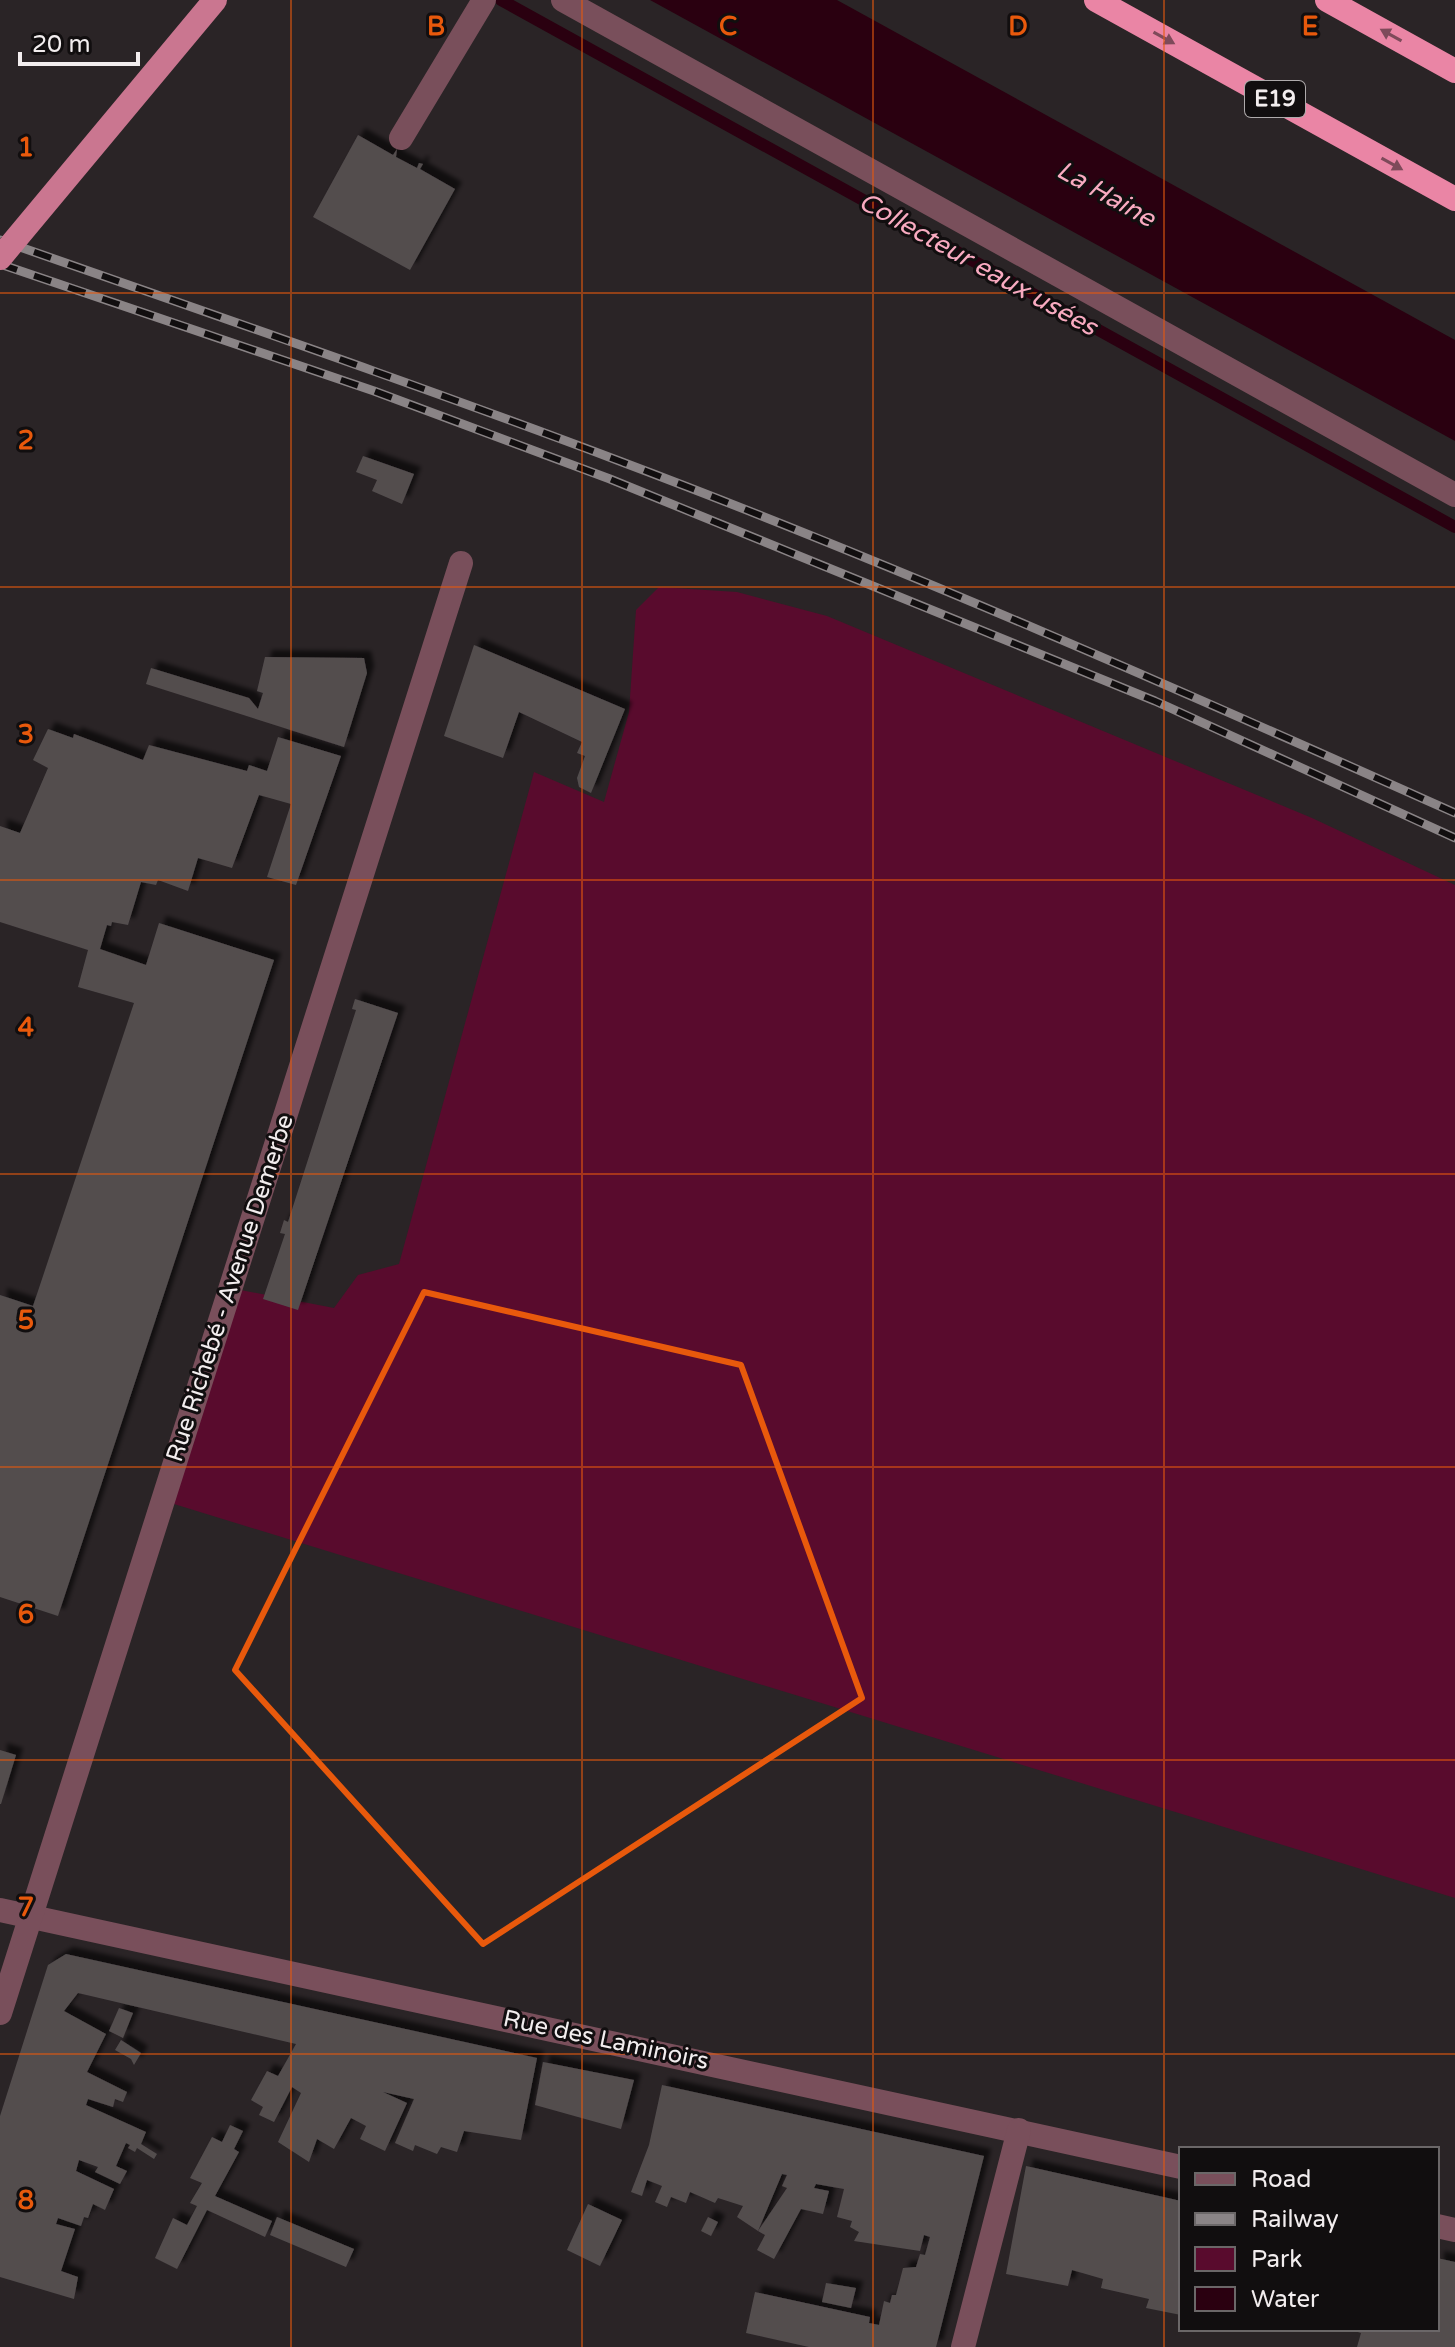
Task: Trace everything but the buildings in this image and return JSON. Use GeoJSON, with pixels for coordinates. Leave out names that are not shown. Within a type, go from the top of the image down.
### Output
{"type":"FeatureCollection","features":[{"type":"Feature","properties":{"kind":"highway","name":"E19"},"geometry":{"type":"LineString","coordinates":[[1096,0],[1455,199]]}},
{"type":"Feature","properties":{"kind":"highway"},"geometry":{"type":"LineString","coordinates":[[1327,0],[1455,71]]}},
{"type":"Feature","properties":{"kind":"main road"},"geometry":{"type":"LineString","coordinates":[[0,258],[215,0]]}},
{"type":"Feature","properties":{"kind":"street"},"geometry":{"type":"LineString","coordinates":[[401,138],[484,0]]}},
{"type":"Feature","properties":{"kind":"street"},"geometry":{"type":"LineString","coordinates":[[563,0],[1455,495]]}},
{"type":"Feature","properties":{"kind":"street","name":"Rue Richebé - Avenue Demerbe"},"geometry":{"type":"LineString","coordinates":[[0,2013],[461,563]]}},
{"type":"Feature","properties":{"kind":"street","name":"Rue des Laminoirs"},"geometry":{"type":"LineString","coordinates":[[0,1910],[1179,2167]]}},
{"type":"Feature","properties":{"kind":"street"},"geometry":{"type":"LineString","coordinates":[[963,2347],[1019,2130]]}},
{"type":"Feature","properties":{"kind":"highlighted area"},"geometry":{"type":"Polygon","coordinates":[[[424,1292],[741,1365],[862,1698],[483,1944],[235,1670],[424,1292]]]}},
{"type":"Feature","properties":{"kind":"green space"},"geometry":{"type":"Polygon","coordinates":[[[659,587],[737,592],[827,616],[1312,818],[1455,885],[1455,1898],[161,1500],[230,1288],[334,1308],[358,1275],[399,1264],[534,772],[604,802],[629,712],[636,610],[659,587]]]}},
{"type":"Feature","properties":{"kind":"water","name":"La Haine"},"geometry":{"type":"Polygon","coordinates":[[[650,0],[837,0],[1455,340],[1455,441],[650,0]]]}},
{"type":"Feature","properties":{"kind":"waterway","name":"Collecteur eaux usées"},"geometry":{"type":"LineString","coordinates":[[501,0],[1455,527]]}},
{"type":"Feature","properties":{"kind":"railway"},"geometry":{"type":"LineString","coordinates":[[0,240],[312,349],[727,502],[1041,631],[1455,813]]}},
{"type":"Feature","properties":{"kind":"railway"},"geometry":{"type":"LineString","coordinates":[[0,264],[374,391],[610,479],[1155,701],[1455,838]]}}]}
